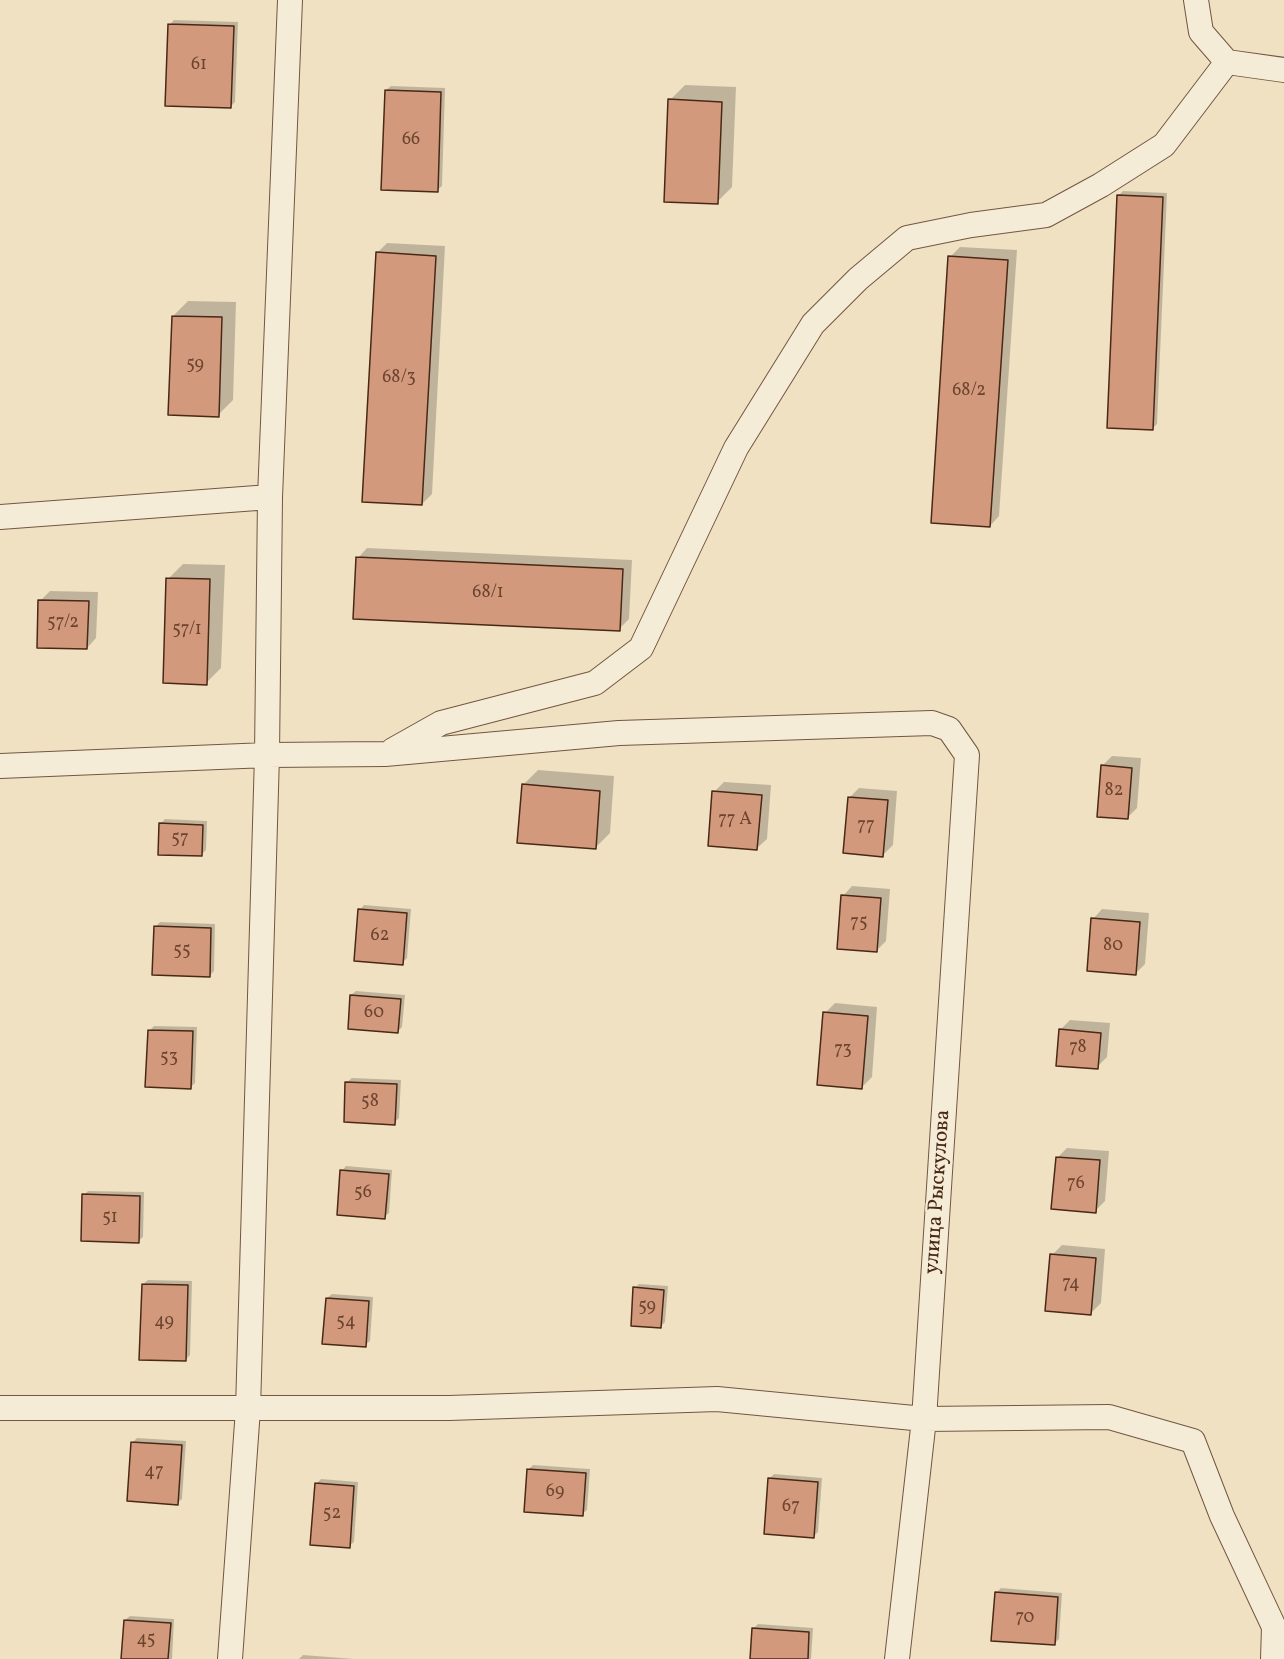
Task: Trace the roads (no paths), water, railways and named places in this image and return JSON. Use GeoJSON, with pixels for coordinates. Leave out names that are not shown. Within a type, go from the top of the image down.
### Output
{"type":"FeatureCollection","features":[{"type":"Feature","properties":{"kind":"street"},"geometry":{"type":"LineString","coordinates":[[230,1659],[248,1409],[267,755],[270,497],[290,0]]}},
{"type":"Feature","properties":{"kind":"street"},"geometry":{"type":"LineString","coordinates":[[1196,0],[1201,32],[1227,62],[1284,70]]}},
{"type":"Feature","properties":{"kind":"street"},"geometry":{"type":"LineString","coordinates":[[0,766],[267,755],[385,754],[441,723],[596,683],[641,648],[736,448],[813,324],[858,279],[907,238],[971,225],[1046,216],[1101,185],[1164,145],[1227,62]]}},
{"type":"Feature","properties":{"kind":"street"},"geometry":{"type":"LineString","coordinates":[[0,517],[270,497]]}},
{"type":"Feature","properties":{"kind":"street","name":"улица Рыскулова"},"geometry":{"type":"LineString","coordinates":[[385,754],[620,733],[932,723],[949,729],[967,755],[924,1419],[897,1659]]}},
{"type":"Feature","properties":{"kind":"street"},"geometry":{"type":"LineString","coordinates":[[0,1408],[449,1408],[717,1399],[924,1419],[1109,1417],[1193,1441],[1222,1516],[1274,1627],[1273,1659]]}}]}
